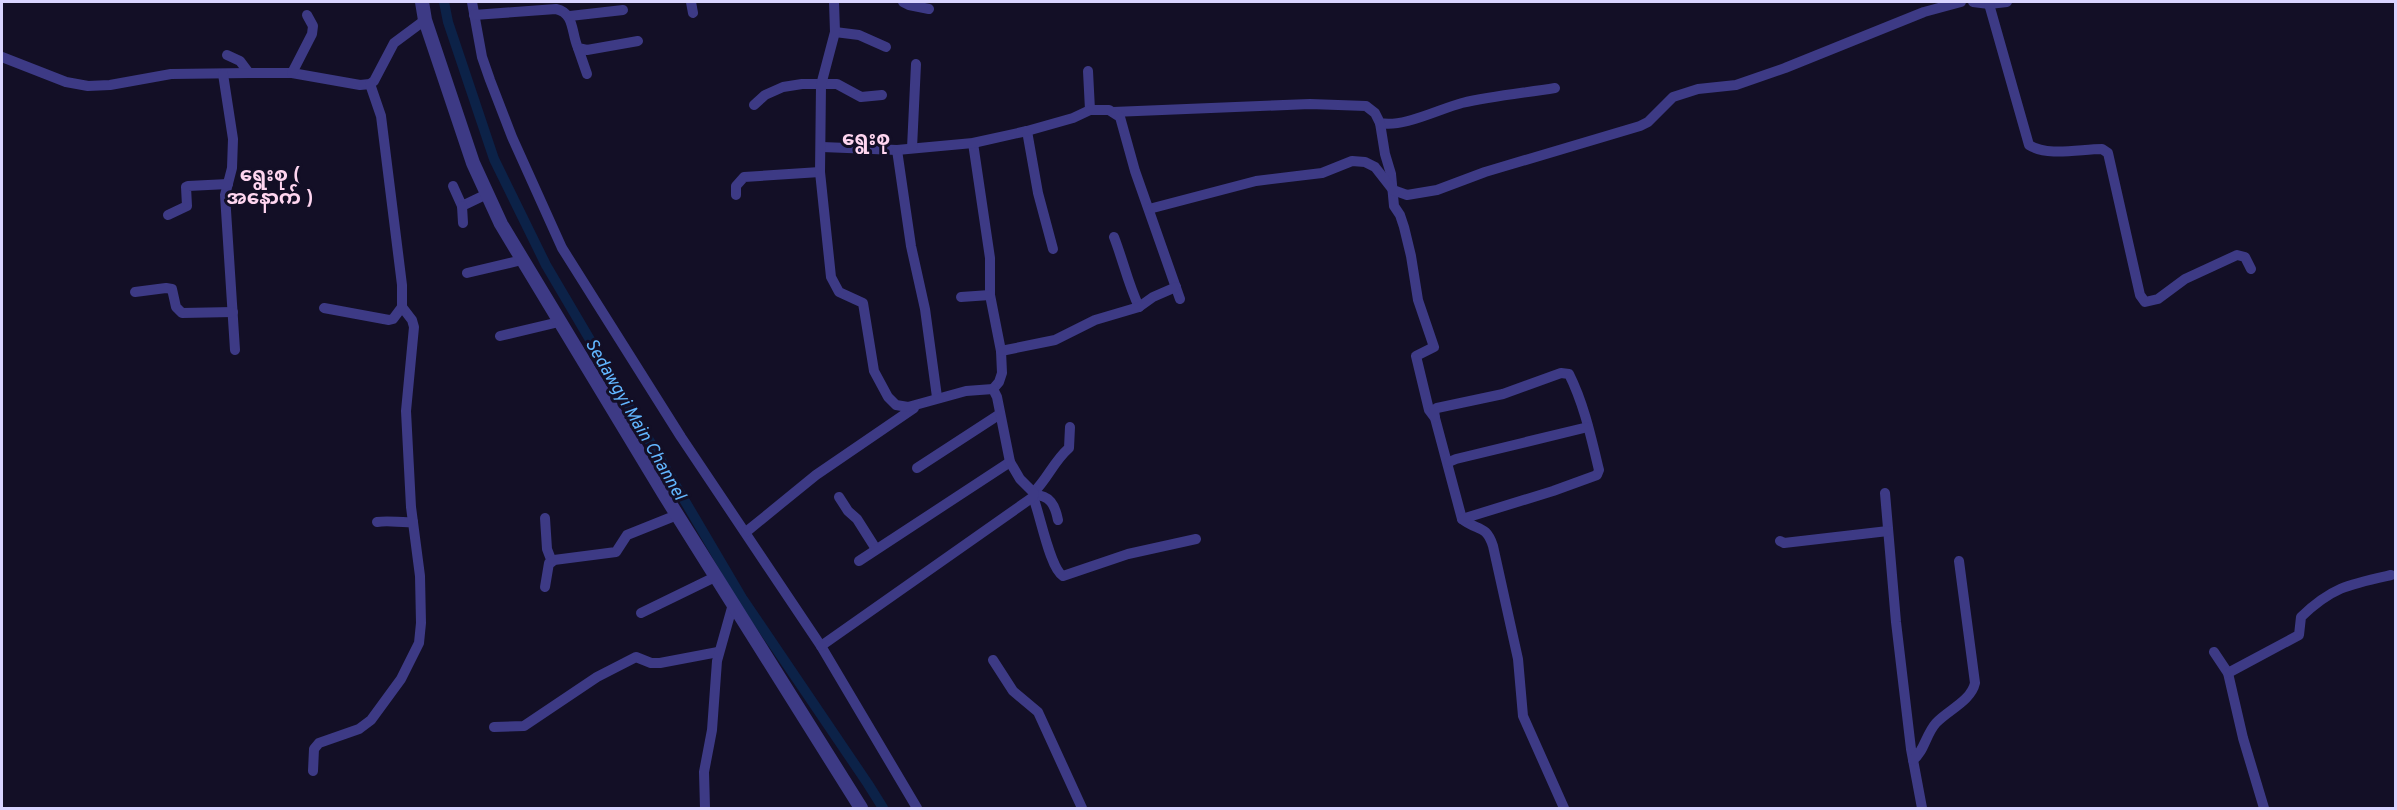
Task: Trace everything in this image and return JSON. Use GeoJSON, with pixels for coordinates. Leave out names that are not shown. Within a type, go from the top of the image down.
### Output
{"type":"FeatureCollection","features":[{"type":"Feature","properties":{"kind":"street"},"geometry":{"type":"LineString","coordinates":[[422,2],[466,144],[501,224],[558,322],[715,577],[861,808]]}},
{"type":"Feature","properties":{"kind":"street"},"geometry":{"type":"LineString","coordinates":[[472,2],[482,57],[490,80],[562,248],[675,428],[821,646],[917,808]]}},
{"type":"Feature","properties":{"kind":"street"},"geometry":{"type":"LineString","coordinates":[[691,2],[693,14]]}},
{"type":"Feature","properties":{"kind":"street"},"geometry":{"type":"LineString","coordinates":[[834,2],[835,32],[821,85],[820,172],[828,262],[831,277],[839,291],[863,303],[874,370],[888,397],[902,408],[966,391],[993,389],[1002,373],[1001,351],[990,294],[990,258],[973,143]]}},
{"type":"Feature","properties":{"kind":"street"},"geometry":{"type":"LineString","coordinates":[[903,2],[929,9]]}},
{"type":"Feature","properties":{"kind":"street"},"geometry":{"type":"LineString","coordinates":[[1149,209],[1256,181],[1322,173],[1352,161],[1365,162],[1375,167],[1393,190],[1407,195],[1437,189],[1485,172],[1609,137],[1648,122],[1673,97],[1698,89],[1745,82],[1924,12],[1961,2]]}},
{"type":"Feature","properties":{"kind":"street"},"geometry":{"type":"LineString","coordinates":[[1973,2],[1989,4],[2007,2]]}},
{"type":"Feature","properties":{"kind":"street"},"geometry":{"type":"LineString","coordinates":[[1989,4],[2029,145],[2048,151],[2102,149],[2108,153],[2140,295],[2145,302],[2158,299],[2186,279],[2237,255],[2245,257],[2251,269]]}},
{"type":"Feature","properties":{"kind":"street"},"geometry":{"type":"LineString","coordinates":[[474,15],[564,10],[570,16],[587,74]]}},
{"type":"Feature","properties":{"kind":"street"},"geometry":{"type":"LineString","coordinates":[[570,16],[623,10]]}},
{"type":"Feature","properties":{"kind":"street"},"geometry":{"type":"LineString","coordinates":[[292,73],[312,34],[314,26],[307,15]]}},
{"type":"Feature","properties":{"kind":"street"},"geometry":{"type":"LineString","coordinates":[[2,57],[66,82],[88,86],[110,85],[171,74],[249,73],[292,73],[360,85],[370,84],[378,75],[394,43],[426,20]]}},
{"type":"Feature","properties":{"kind":"street"},"geometry":{"type":"LineString","coordinates":[[835,32],[858,35],[886,47]]}},
{"type":"Feature","properties":{"kind":"street"},"geometry":{"type":"LineString","coordinates":[[578,48],[587,50],[638,41]]}},
{"type":"Feature","properties":{"kind":"street"},"geometry":{"type":"LineString","coordinates":[[227,55],[240,61],[249,73]]}},
{"type":"Feature","properties":{"kind":"street"},"geometry":{"type":"LineString","coordinates":[[912,148],[916,64]]}},
{"type":"Feature","properties":{"kind":"street"},"geometry":{"type":"LineString","coordinates":[[1088,71],[1090,110]]}},
{"type":"Feature","properties":{"kind":"street"},"geometry":{"type":"LineString","coordinates":[[223,74],[233,140],[232,168],[225,195],[235,350]]}},
{"type":"Feature","properties":{"kind":"street"},"geometry":{"type":"LineString","coordinates":[[324,308],[389,320],[393,319],[402,307],[402,285],[381,117],[370,84]]}},
{"type":"Feature","properties":{"kind":"street"},"geometry":{"type":"LineString","coordinates":[[754,105],[765,94],[783,87],[802,84],[837,84],[861,97],[882,95]]}},
{"type":"Feature","properties":{"kind":"street"},"geometry":{"type":"LineString","coordinates":[[1380,123],[1407,120],[1463,103],[1555,88]]}},
{"type":"Feature","properties":{"kind":"street"},"geometry":{"type":"LineString","coordinates":[[822,147],[897,150],[973,143],[1027,131],[1073,118],[1090,110],[1113,112],[1310,104],[1366,105],[1375,113],[1380,123],[1394,206],[1400,215],[1411,256],[1418,300],[1434,347],[1416,356],[1429,410],[1435,418]]}},
{"type":"Feature","properties":{"kind":"street"},"geometry":{"type":"LineString","coordinates":[[1113,112],[1120,117],[1135,171],[1180,298]]}},
{"type":"Feature","properties":{"kind":"street"},"geometry":{"type":"LineString","coordinates":[[1027,131],[1038,192],[1053,249]]}},
{"type":"Feature","properties":{"kind":"street"},"geometry":{"type":"LineString","coordinates":[[897,150],[911,246],[925,309],[938,397]]}},
{"type":"Feature","properties":{"kind":"street"},"geometry":{"type":"LineString","coordinates":[[736,195],[736,186],[744,177],[820,172]]}},
{"type":"Feature","properties":{"kind":"street"},"geometry":{"type":"LineString","coordinates":[[168,215],[187,207],[186,187],[228,184]]}},
{"type":"Feature","properties":{"kind":"street"},"geometry":{"type":"LineString","coordinates":[[453,186],[462,206],[463,223]]}},
{"type":"Feature","properties":{"kind":"street"},"geometry":{"type":"LineString","coordinates":[[462,206],[487,194]]}},
{"type":"Feature","properties":{"kind":"street"},"geometry":{"type":"LineString","coordinates":[[1114,237],[1128,286],[1139,307]]}},
{"type":"Feature","properties":{"kind":"street"},"geometry":{"type":"LineString","coordinates":[[467,273],[522,260]]}},
{"type":"Feature","properties":{"kind":"street"},"geometry":{"type":"LineString","coordinates":[[1001,351],[1055,340],[1095,320],[1139,307],[1153,297],[1176,287]]}},
{"type":"Feature","properties":{"kind":"street"},"geometry":{"type":"LineString","coordinates":[[135,292],[172,289],[176,308],[182,313],[233,312]]}},
{"type":"Feature","properties":{"kind":"street"},"geometry":{"type":"LineString","coordinates":[[961,297],[990,294]]}},
{"type":"Feature","properties":{"kind":"street"},"geometry":{"type":"LineString","coordinates":[[313,771],[314,749],[324,740],[359,729],[368,723],[396,685],[417,649],[421,628],[421,604],[406,411],[414,327],[412,320],[402,307]]}},
{"type":"Feature","properties":{"kind":"street"},"geometry":{"type":"LineString","coordinates":[[500,336],[558,322]]}},
{"type":"Feature","properties":{"kind":"street"},"geometry":{"type":"LineString","coordinates":[[1462,519],[1554,491],[1597,475],[1599,470],[1588,427],[1579,395],[1569,374],[1565,373],[1503,394],[1434,410],[1462,519],[1470,526],[1484,529],[1493,546],[1518,659],[1523,716],[1564,808]]}},
{"type":"Feature","properties":{"kind":"street"},"geometry":{"type":"LineString","coordinates":[[993,389],[997,397],[1010,462],[1020,479],[1033,494],[1056,570],[1063,576],[1128,554],[1196,539]]}},
{"type":"Feature","properties":{"kind":"street"},"geometry":{"type":"LineString","coordinates":[[746,532],[816,475],[918,405]]}},
{"type":"Feature","properties":{"kind":"street"},"geometry":{"type":"LineString","coordinates":[[917,468],[1000,414]]}},
{"type":"Feature","properties":{"kind":"street"},"geometry":{"type":"LineString","coordinates":[[821,646],[1033,494],[1041,485],[1055,460],[1069,448],[1070,427]]}},
{"type":"Feature","properties":{"kind":"street"},"geometry":{"type":"LineString","coordinates":[[1449,462],[1588,427]]}},
{"type":"Feature","properties":{"kind":"street"},"geometry":{"type":"LineString","coordinates":[[859,561],[1010,462]]}},
{"type":"Feature","properties":{"kind":"street"},"geometry":{"type":"LineString","coordinates":[[1885,493],[1896,622],[1913,760],[1922,808]]}},
{"type":"Feature","properties":{"kind":"street"},"geometry":{"type":"LineString","coordinates":[[1033,494],[1043,495],[1050,500],[1058,520]]}},
{"type":"Feature","properties":{"kind":"street"},"geometry":{"type":"LineString","coordinates":[[839,497],[848,511],[857,519],[876,549]]}},
{"type":"Feature","properties":{"kind":"street"},"geometry":{"type":"LineString","coordinates":[[552,562],[616,552],[627,536],[677,515]]}},
{"type":"Feature","properties":{"kind":"street"},"geometry":{"type":"LineString","coordinates":[[545,518],[548,555],[552,562]]}},
{"type":"Feature","properties":{"kind":"street"},"geometry":{"type":"LineString","coordinates":[[377,522],[394,520],[401,523],[413,522]]}},
{"type":"Feature","properties":{"kind":"street"},"geometry":{"type":"LineString","coordinates":[[1780,541],[1784,543],[1888,531]]}},
{"type":"Feature","properties":{"kind":"street"},"geometry":{"type":"LineString","coordinates":[[1913,760],[1918,757],[1931,729],[1969,696],[1974,688],[1959,561]]}},
{"type":"Feature","properties":{"kind":"street"},"geometry":{"type":"LineString","coordinates":[[545,587],[546,573],[552,562]]}},
{"type":"Feature","properties":{"kind":"street"},"geometry":{"type":"LineString","coordinates":[[2228,673],[2299,635],[2301,617],[2325,596],[2354,584],[2391,575]]}},
{"type":"Feature","properties":{"kind":"street"},"geometry":{"type":"LineString","coordinates":[[641,613],[715,577]]}},
{"type":"Feature","properties":{"kind":"street"},"geometry":{"type":"LineString","coordinates":[[705,808],[704,772],[712,730],[718,652],[733,604]]}},
{"type":"Feature","properties":{"kind":"street"},"geometry":{"type":"LineString","coordinates":[[494,728],[524,726],[597,676],[636,657],[651,663],[660,663],[718,652]]}},
{"type":"Feature","properties":{"kind":"street"},"geometry":{"type":"LineString","coordinates":[[2214,652],[2228,673],[2243,738],[2264,808]]}},
{"type":"Feature","properties":{"kind":"street"},"geometry":{"type":"LineString","coordinates":[[993,660],[1013,691],[1038,712],[1082,808]]}},
{"type":"Feature","properties":{"kind":"waterway","name":"Sedawgyi Main Channel"},"geometry":{"type":"LineString","coordinates":[[444,2],[448,22],[494,159],[546,265],[742,598],[883,808]]}},
{"type":"Feature","properties":{"kind":"district","name":"ရွေးစု"},"geometry":{"type":"Point","coordinates":[866,138]}},
{"type":"Feature","properties":{"kind":"district","name":"ရွေးစု ( အနောက် )"},"geometry":{"type":"Point","coordinates":[270,186]}}]}
